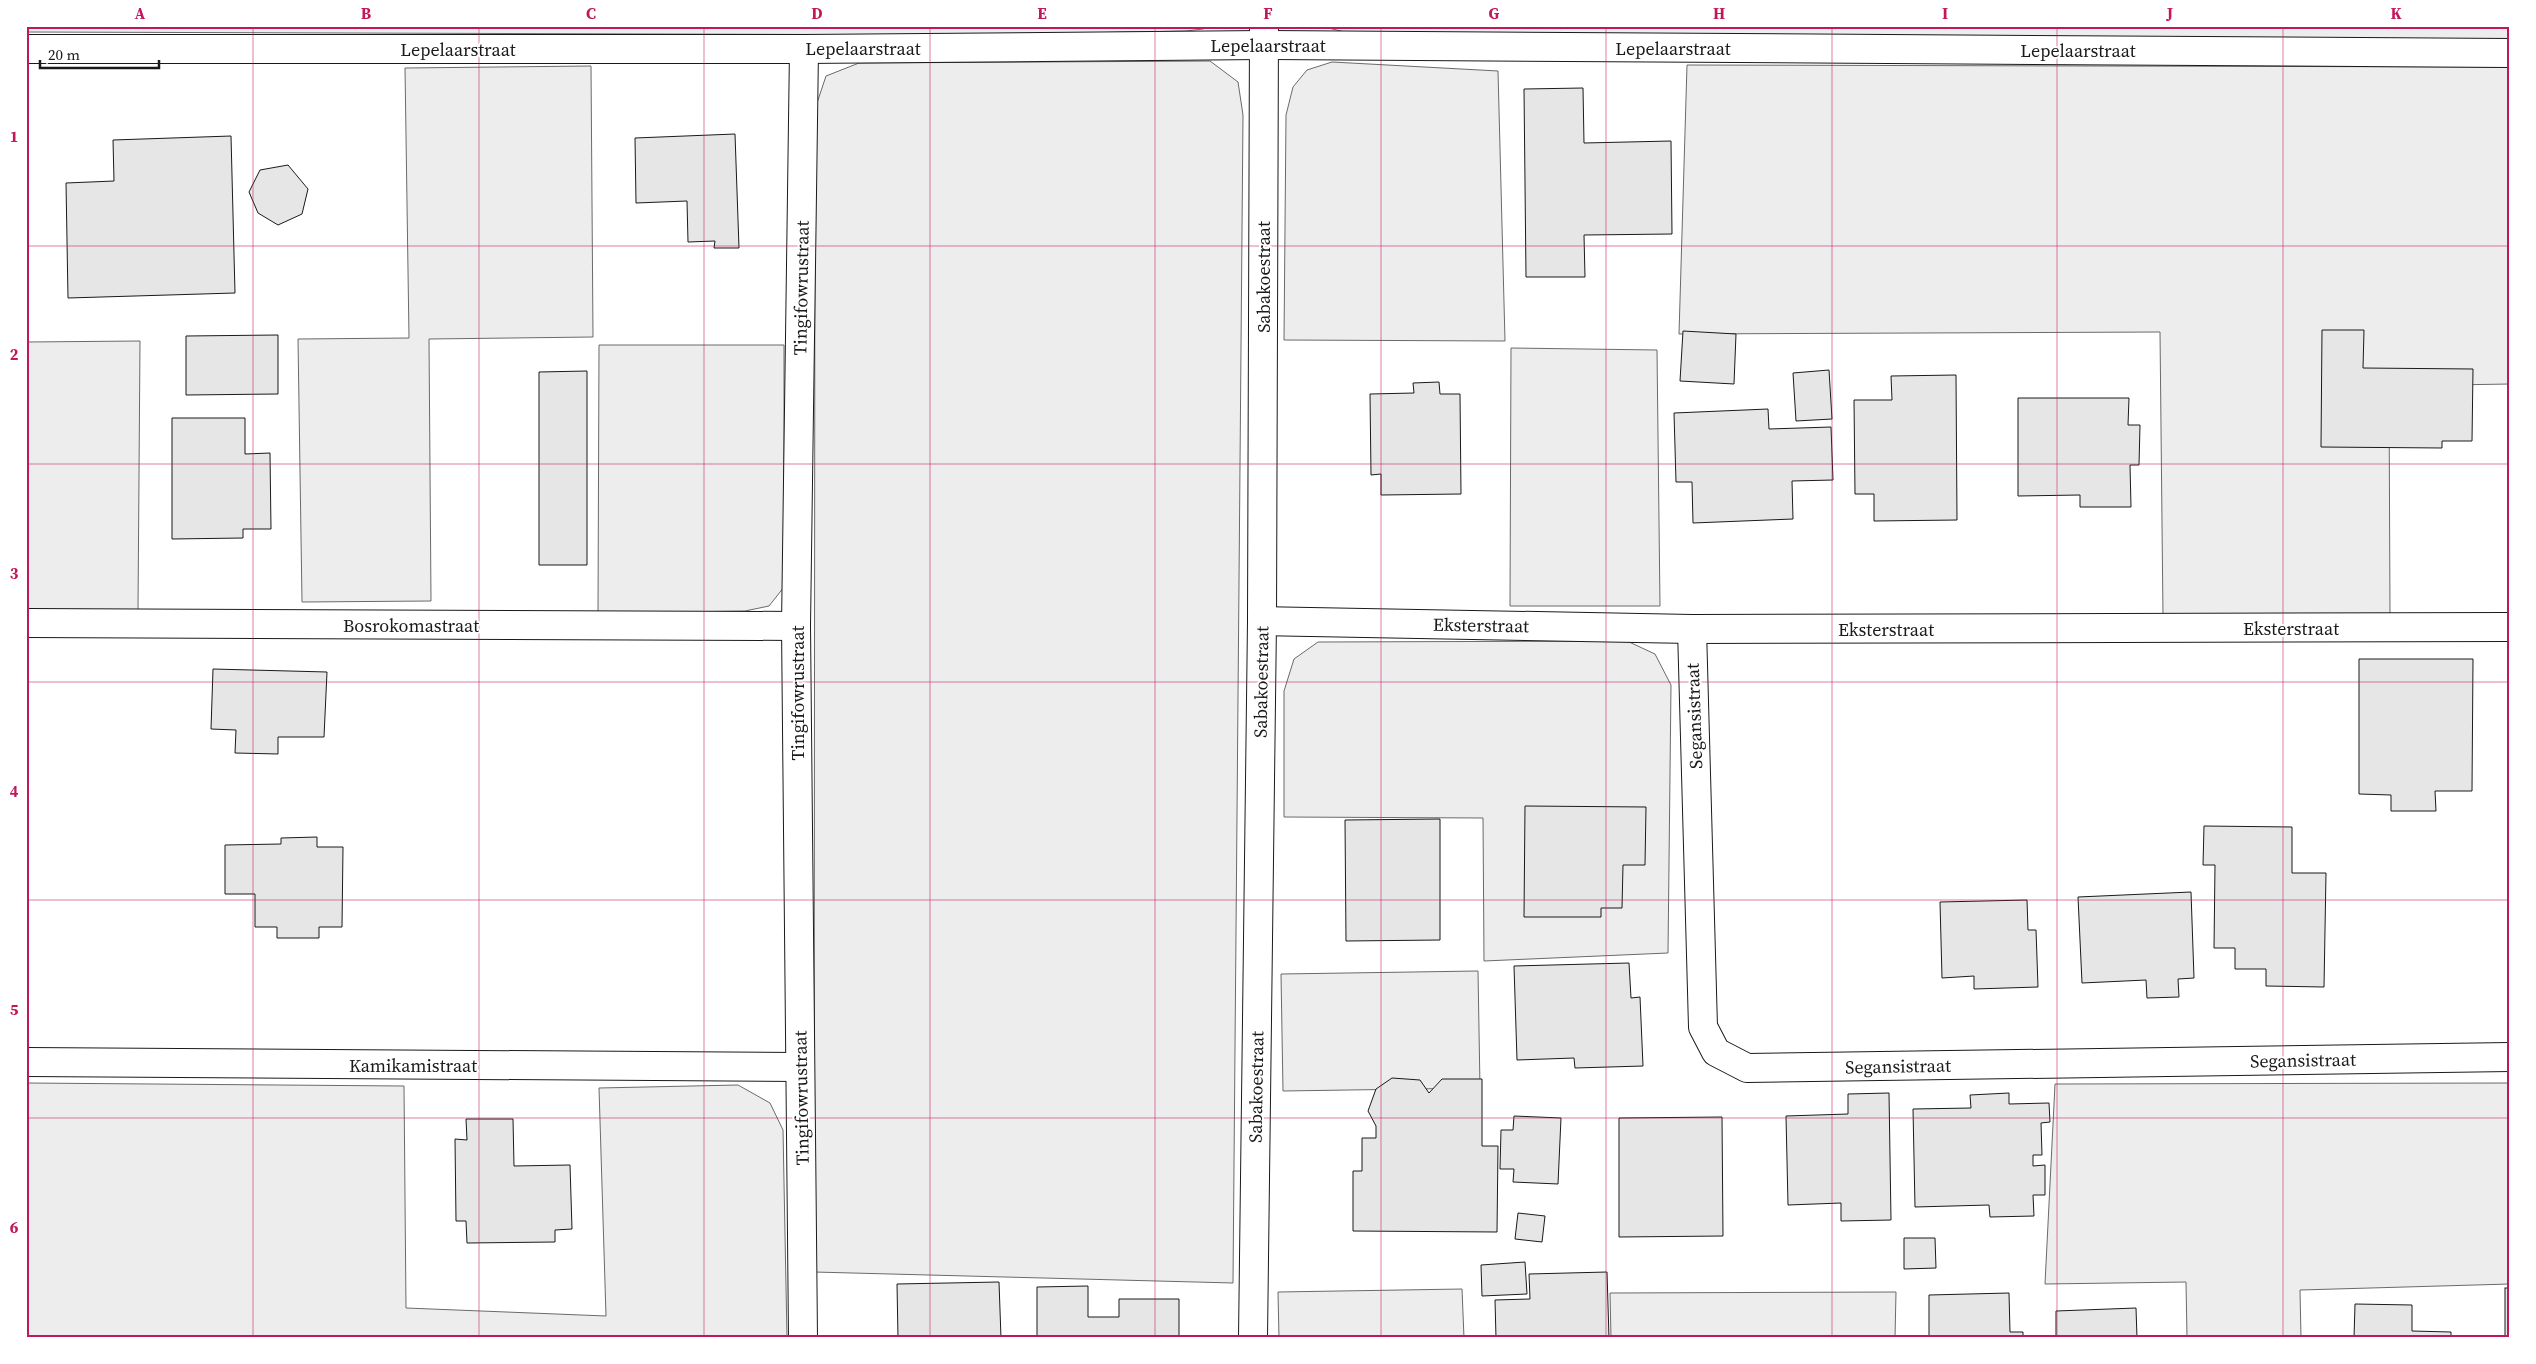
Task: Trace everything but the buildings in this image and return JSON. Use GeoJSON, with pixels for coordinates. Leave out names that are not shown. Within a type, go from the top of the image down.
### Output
{"type":"FeatureCollection","features":[{"type":"Feature","properties":{"kind":"street","name":"Lepelaarstraat"},"geometry":{"type":"LineString","coordinates":[[26,49],[804,49],[1264,36],[2510,53]]}},
{"type":"Feature","properties":{"kind":"street","name":"Sabakoestraat"},"geometry":{"type":"LineString","coordinates":[[1253,1338],[1262,621],[1264,36]]}},
{"type":"Feature","properties":{"kind":"street","name":"Tingifowrustraat"},"geometry":{"type":"LineString","coordinates":[[803,1338],[796,626],[804,49]]}},
{"type":"Feature","properties":{"kind":"street","name":"Eksterstraat"},"geometry":{"type":"LineString","coordinates":[[1262,621],[1692,629],[2510,627]]}},
{"type":"Feature","properties":{"kind":"street","name":"Bosrokomastraat"},"geometry":{"type":"LineString","coordinates":[[26,623],[796,626]]}},
{"type":"Feature","properties":{"kind":"street","name":"Segansistraat"},"geometry":{"type":"LineString","coordinates":[[1692,629],[1703,1027],[1716,1052],[1747,1068],[2510,1057]]}},
{"type":"Feature","properties":{"kind":"street","name":"Kamikamistraat"},"geometry":{"type":"LineString","coordinates":[[26,1062],[800,1067]]}},
{"type":"Feature","properties":{"kind":"shaded area"},"geometry":{"type":"Polygon","coordinates":[[[26,26],[1212,26],[1186,31],[977,35],[26,32],[26,26]]]}},
{"type":"Feature","properties":{"kind":"shaded area"},"geometry":{"type":"Polygon","coordinates":[[[1320,26],[2510,26],[2510,41],[1374,39],[1320,26]]]}},
{"type":"Feature","properties":{"kind":"shaded area"},"geometry":{"type":"Polygon","coordinates":[[[1210,61],[1238,82],[1243,115],[1233,1283],[814,1272],[815,109],[826,76],[859,63],[1210,61]]]}},
{"type":"Feature","properties":{"kind":"shaded area"},"geometry":{"type":"Polygon","coordinates":[[[1332,62],[1498,71],[1505,341],[1284,340],[1286,115],[1293,87],[1307,70],[1332,62]]]}},
{"type":"Feature","properties":{"kind":"shaded area"},"geometry":{"type":"Polygon","coordinates":[[[1687,65],[2510,67],[2510,384],[2389,386],[2390,614],[2163,617],[2160,332],[1679,334],[1687,65]]]}},
{"type":"Feature","properties":{"kind":"shaded area"},"geometry":{"type":"Polygon","coordinates":[[[591,66],[593,337],[429,339],[431,601],[302,602],[298,339],[409,338],[405,68],[591,66]]]}},
{"type":"Feature","properties":{"kind":"shaded area"},"geometry":{"type":"Polygon","coordinates":[[[140,341],[138,611],[26,609],[26,342],[140,341]]]}},
{"type":"Feature","properties":{"kind":"shaded area"},"geometry":{"type":"Polygon","coordinates":[[[599,345],[784,345],[784,587],[769,606],[745,611],[598,613],[599,345]]]}},
{"type":"Feature","properties":{"kind":"shaded area"},"geometry":{"type":"Polygon","coordinates":[[[1511,348],[1657,350],[1660,606],[1510,606],[1511,348]]]}},
{"type":"Feature","properties":{"kind":"shaded area"},"geometry":{"type":"Polygon","coordinates":[[[1627,641],[1655,654],[1671,685],[1668,953],[1484,961],[1483,818],[1284,817],[1284,691],[1294,659],[1318,642],[1627,641]]]}},
{"type":"Feature","properties":{"kind":"shaded area"},"geometry":{"type":"Polygon","coordinates":[[[1478,971],[1480,1088],[1283,1091],[1281,974],[1478,971]]]}},
{"type":"Feature","properties":{"kind":"shaded area"},"geometry":{"type":"Polygon","coordinates":[[[26,1083],[404,1086],[406,1308],[606,1316],[599,1088],[738,1085],[770,1103],[783,1130],[787,1338],[26,1338],[26,1083]]]}},
{"type":"Feature","properties":{"kind":"shaded area"},"geometry":{"type":"Polygon","coordinates":[[[2510,1083],[2510,1284],[2300,1290],[2301,1338],[2187,1338],[2186,1282],[2045,1284],[2055,1084],[2510,1083]]]}},
{"type":"Feature","properties":{"kind":"shaded area"},"geometry":{"type":"Polygon","coordinates":[[[1462,1289],[1464,1338],[1279,1338],[1278,1292],[1462,1289]]]}},
{"type":"Feature","properties":{"kind":"shaded area"},"geometry":{"type":"Polygon","coordinates":[[[1896,1292],[1895,1338],[1611,1338],[1610,1293],[1896,1292]]]}}]}
